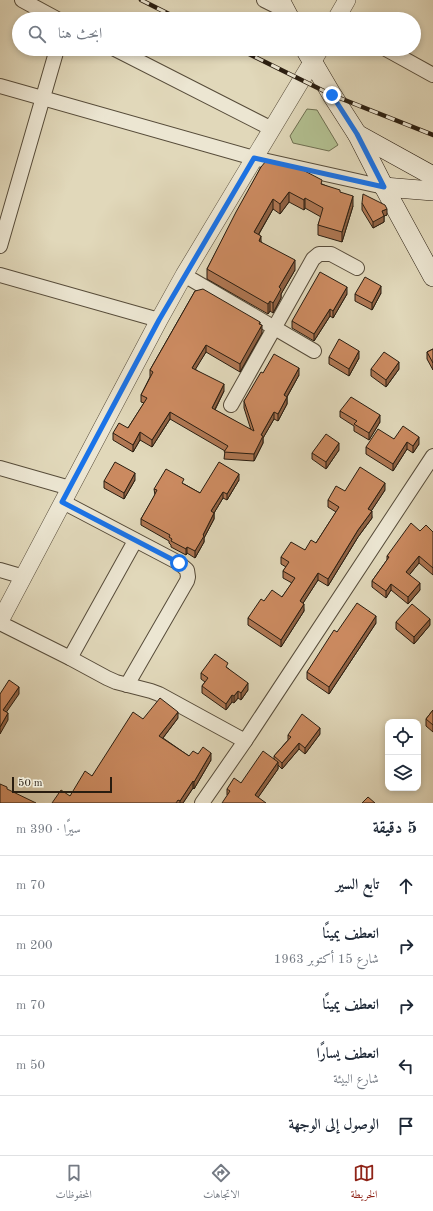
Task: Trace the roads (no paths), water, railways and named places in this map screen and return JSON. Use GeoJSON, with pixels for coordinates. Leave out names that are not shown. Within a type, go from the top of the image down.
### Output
{"type":"FeatureCollection","features":[{"type":"Feature","properties":{"kind":"main road"},"geometry":{"type":"LineString","coordinates":[[314,56],[433,277]]}},
{"type":"Feature","properties":{"kind":"main road"},"geometry":{"type":"LineString","coordinates":[[357,134],[433,176]]}},
{"type":"Feature","properties":{"kind":"main road"},"geometry":{"type":"LineString","coordinates":[[384,187],[433,191]]}},
{"type":"Feature","properties":{"kind":"street"},"geometry":{"type":"LineString","coordinates":[[22,0],[44,12]]}},
{"type":"Feature","properties":{"kind":"street"},"geometry":{"type":"LineString","coordinates":[[264,0],[285,10]]}},
{"type":"Feature","properties":{"kind":"street"},"geometry":{"type":"LineString","coordinates":[[340,12],[347,0]]}},
{"type":"Feature","properties":{"kind":"street"},"geometry":{"type":"LineString","coordinates":[[0,246],[55,56]]}},
{"type":"Feature","properties":{"kind":"street"},"geometry":{"type":"LineString","coordinates":[[129,56],[272,129]]}},
{"type":"Feature","properties":{"kind":"street"},"geometry":{"type":"LineString","coordinates":[[245,741],[160,694],[151,690],[127,685],[107,678],[0,622],[159,320],[184,275],[272,129],[312,56]]}},
{"type":"Feature","properties":{"kind":"street"},"geometry":{"type":"LineString","coordinates":[[399,56],[433,75]]}},
{"type":"Feature","properties":{"kind":"street"},"geometry":{"type":"LineString","coordinates":[[0,86],[254,158],[384,187]]}},
{"type":"Feature","properties":{"kind":"street"},"geometry":{"type":"LineString","coordinates":[[231,404],[313,259],[319,254],[330,254],[356,268]]}},
{"type":"Feature","properties":{"kind":"street"},"geometry":{"type":"LineString","coordinates":[[0,275],[159,320]]}},
{"type":"Feature","properties":{"kind":"street"},"geometry":{"type":"LineString","coordinates":[[184,275],[314,351]]}},
{"type":"Feature","properties":{"kind":"street"},"geometry":{"type":"LineString","coordinates":[[202,803],[245,741],[433,456]]}},
{"type":"Feature","properties":{"kind":"street"},"geometry":{"type":"LineString","coordinates":[[0,468],[66,495],[135,541],[179,563],[187,570],[188,578],[127,685]]}},
{"type":"Feature","properties":{"kind":"street"},"geometry":{"type":"LineString","coordinates":[[70,658],[135,541]]}},
{"type":"Feature","properties":{"kind":"street"},"geometry":{"type":"LineString","coordinates":[[0,570],[24,577]]}},
{"type":"Feature","properties":{"kind":"railway"},"geometry":{"type":"LineString","coordinates":[[141,0],[165,12]]}},
{"type":"Feature","properties":{"kind":"railway"},"geometry":{"type":"LineString","coordinates":[[253,56],[332,95],[433,135]]}}]}
